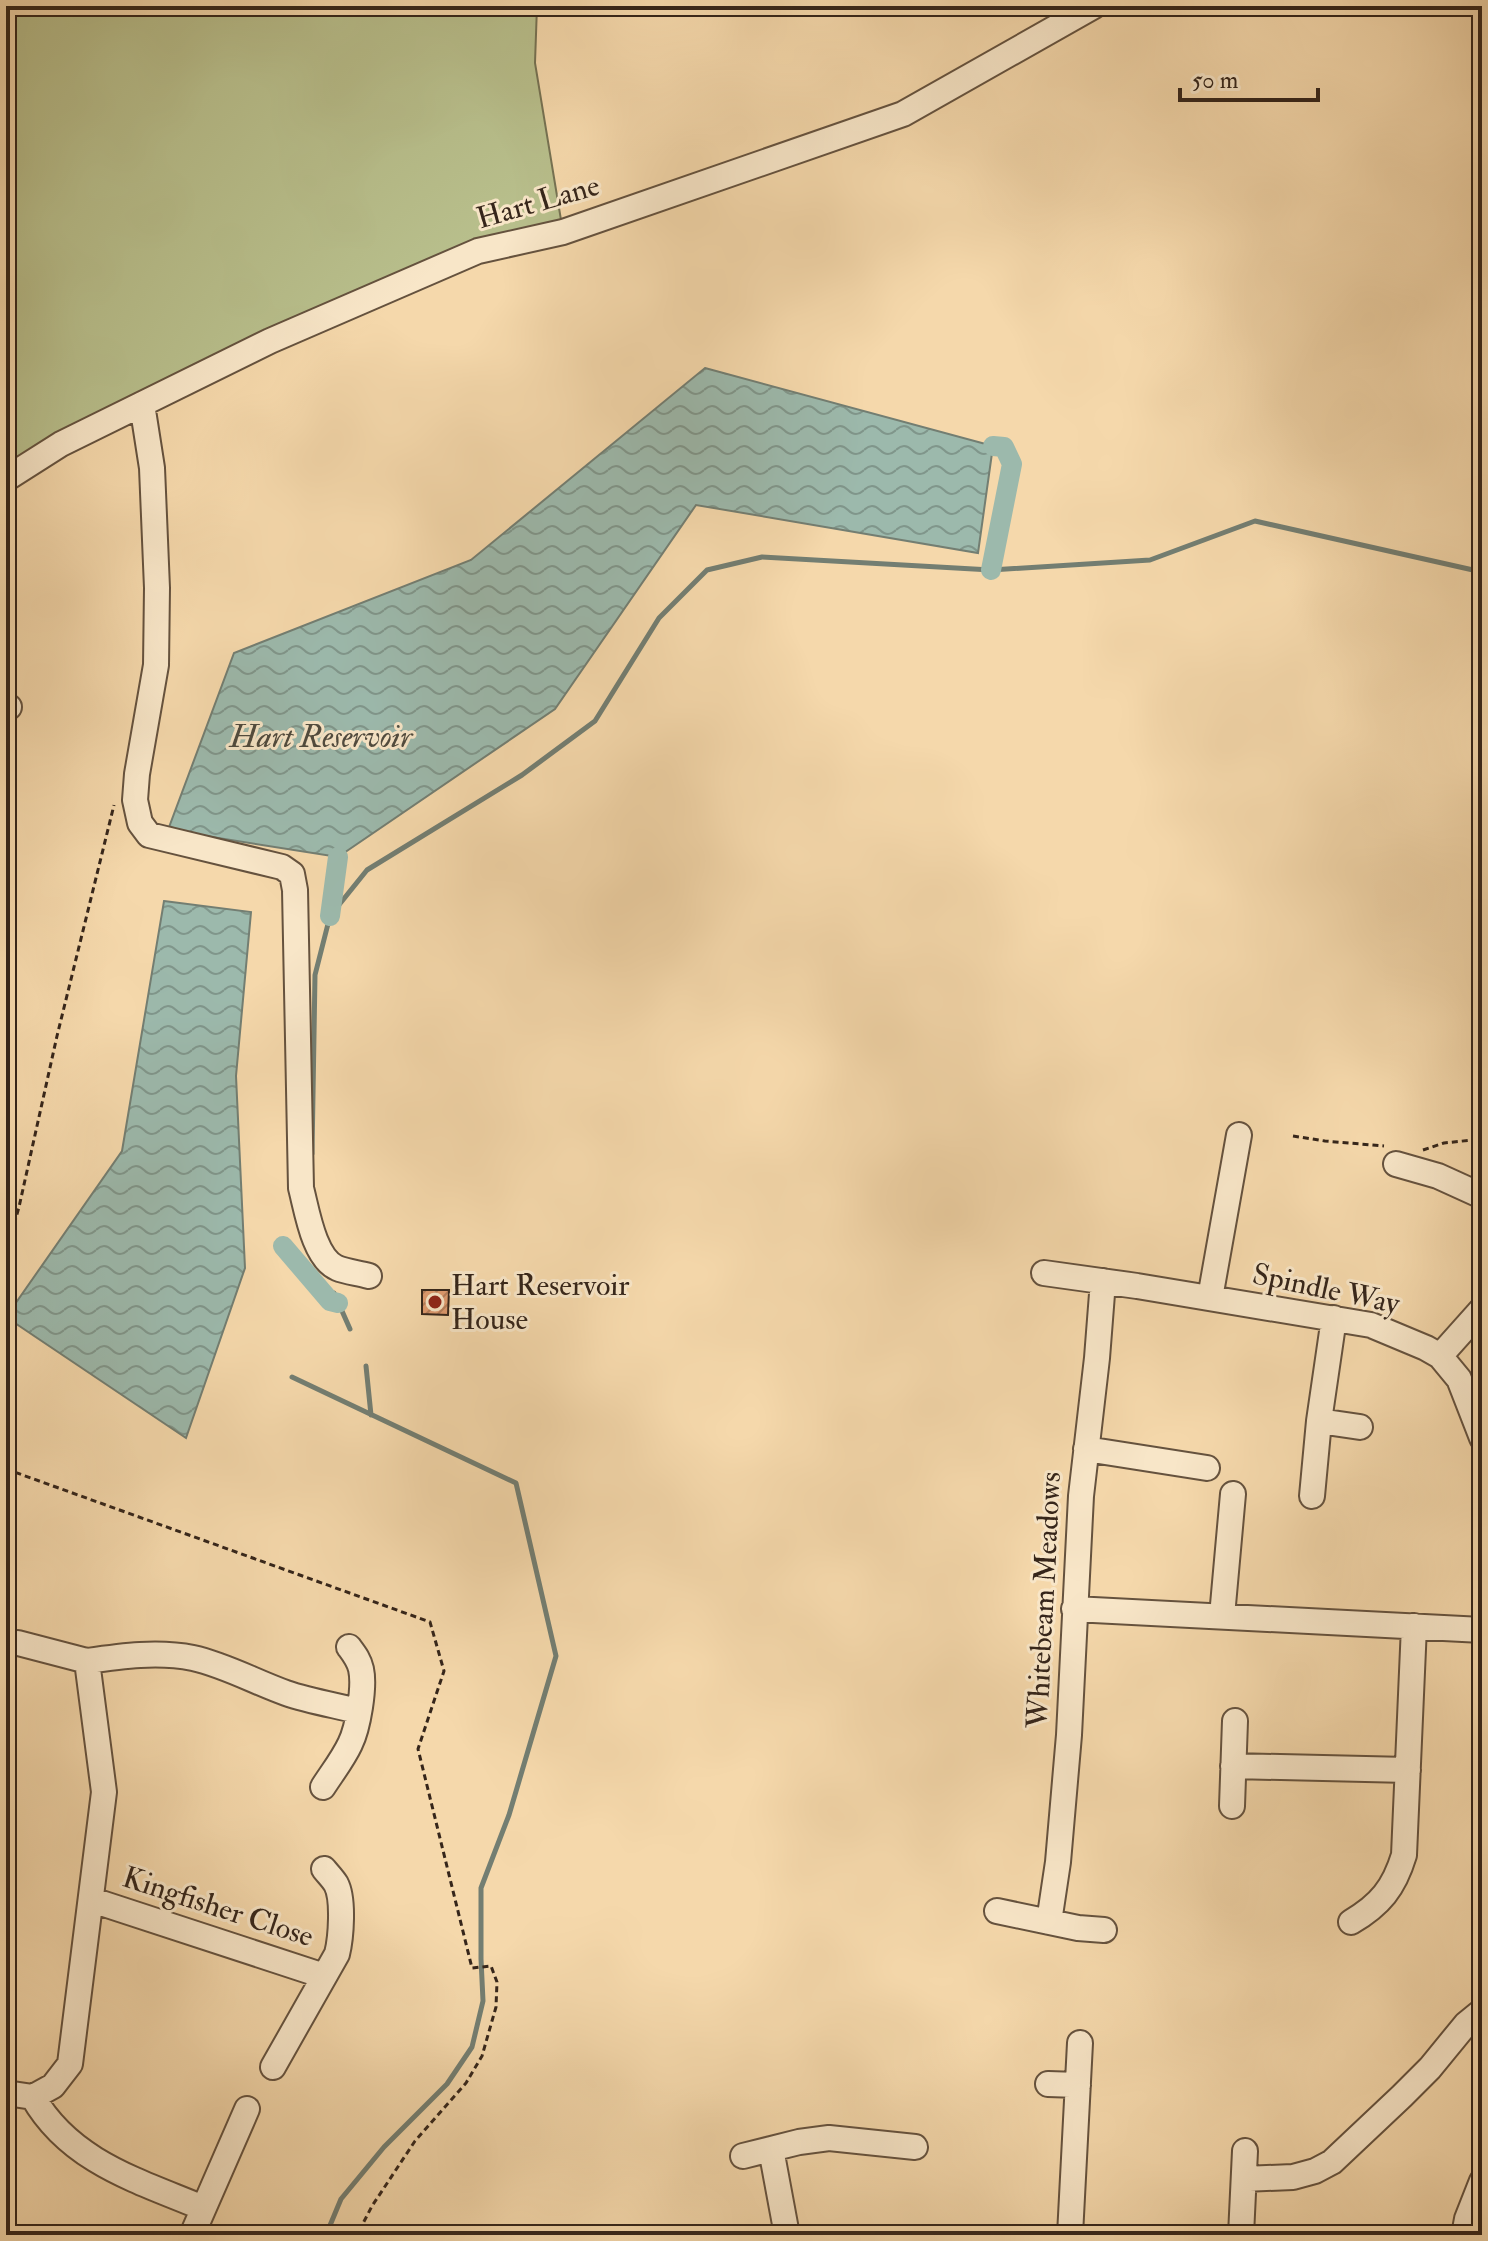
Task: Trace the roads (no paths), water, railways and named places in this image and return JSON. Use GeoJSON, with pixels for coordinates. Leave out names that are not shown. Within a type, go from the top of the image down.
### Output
{"type":"FeatureCollection","features":[{"type":"Feature","properties":{"kind":"street","name":"Hart Lane"},"geometry":{"type":"LineString","coordinates":[[6,479],[61,444],[270,341],[478,251],[563,232],[903,114],[1094,6]]}},
{"type":"Feature","properties":{"kind":"street"},"geometry":{"type":"LineString","coordinates":[[142,404],[152,468],[157,588],[156,665],[135,800],[140,823],[149,835],[282,867],[292,874],[295,890],[301,1188],[311,1229],[324,1258],[336,1267],[369,1276]]}},
{"type":"Feature","properties":{"kind":"street"},"geometry":{"type":"LineString","coordinates":[[1210,1298],[1239,1135]]}},
{"type":"Feature","properties":{"kind":"street"},"geometry":{"type":"LineString","coordinates":[[1392,1155],[1482,1196]]}},
{"type":"Feature","properties":{"kind":"street","name":"Spindle Way"},"geometry":{"type":"LineString","coordinates":[[1044,1273],[1371,1325],[1440,1356],[1459,1379],[1482,1438]]}},
{"type":"Feature","properties":{"kind":"street","name":"Whitebeam Meadows"},"geometry":{"type":"LineString","coordinates":[[1049,1922],[1058,1862],[1069,1735],[1074,1609],[1103,1281]]}},
{"type":"Feature","properties":{"kind":"street"},"geometry":{"type":"LineString","coordinates":[[1440,1356],[1482,1309]]}},
{"type":"Feature","properties":{"kind":"street"},"geometry":{"type":"LineString","coordinates":[[1312,1496],[1334,1318]]}},
{"type":"Feature","properties":{"kind":"street"},"geometry":{"type":"LineString","coordinates":[[1319,1421],[1360,1427]]}},
{"type":"Feature","properties":{"kind":"street"},"geometry":{"type":"LineString","coordinates":[[1086,1449],[1207,1468]]}},
{"type":"Feature","properties":{"kind":"street"},"geometry":{"type":"LineString","coordinates":[[1222,1616],[1233,1494]]}},
{"type":"Feature","properties":{"kind":"street"},"geometry":{"type":"LineString","coordinates":[[1074,1609],[1482,1630]]}},
{"type":"Feature","properties":{"kind":"street"},"geometry":{"type":"LineString","coordinates":[[1351,1922],[1371,1911],[1392,1886],[1404,1855],[1414,1626]]}},
{"type":"Feature","properties":{"kind":"street"},"geometry":{"type":"LineString","coordinates":[[18,1643],[87,1661],[137,1655],[194,1658],[288,1694],[358,1711]]}},
{"type":"Feature","properties":{"kind":"street"},"geometry":{"type":"LineString","coordinates":[[323,1787],[351,1744],[358,1711],[362,1672],[358,1658],[349,1647]]}},
{"type":"Feature","properties":{"kind":"street","name":"Kingfisher Close"},"geometry":{"type":"LineString","coordinates":[[33,2097],[53,2086],[70,2064],[92,1900],[104,1792],[87,1661]]}},
{"type":"Feature","properties":{"kind":"street"},"geometry":{"type":"LineString","coordinates":[[1232,1806],[1235,1721]]}},
{"type":"Feature","properties":{"kind":"street"},"geometry":{"type":"LineString","coordinates":[[1233,1766],[1408,1770]]}},
{"type":"Feature","properties":{"kind":"street","name":"Kingfisher Close"},"geometry":{"type":"LineString","coordinates":[[273,2067],[337,1954],[340,1912],[337,1886],[324,1869]]}},
{"type":"Feature","properties":{"kind":"street","name":"Kingfisher Close"},"geometry":{"type":"LineString","coordinates":[[92,1900],[324,1976]]}},
{"type":"Feature","properties":{"kind":"street"},"geometry":{"type":"LineString","coordinates":[[997,1911],[1078,1928],[1104,1930]]}},
{"type":"Feature","properties":{"kind":"street"},"geometry":{"type":"LineString","coordinates":[[1244,2179],[1293,2177],[1332,2162],[1421,2078],[1466,2024],[1482,2011]]}},
{"type":"Feature","properties":{"kind":"street"},"geometry":{"type":"LineString","coordinates":[[1070,2235],[1080,2043]]}},
{"type":"Feature","properties":{"kind":"street"},"geometry":{"type":"LineString","coordinates":[[1048,2084],[1078,2085]]}},
{"type":"Feature","properties":{"kind":"street"},"geometry":{"type":"LineString","coordinates":[[6,2093],[33,2097],[57,2130],[87,2155],[112,2170],[203,2208]]}},
{"type":"Feature","properties":{"kind":"street"},"geometry":{"type":"LineString","coordinates":[[192,2235],[247,2109]]}},
{"type":"Feature","properties":{"kind":"street"},"geometry":{"type":"LineString","coordinates":[[743,2156],[829,2138],[915,2147]]}},
{"type":"Feature","properties":{"kind":"street"},"geometry":{"type":"LineString","coordinates":[[771,2149],[787,2235]]}},
{"type":"Feature","properties":{"kind":"street"},"geometry":{"type":"LineString","coordinates":[[1241,2235],[1245,2151]]}},
{"type":"Feature","properties":{"kind":"street"},"geometry":{"type":"LineString","coordinates":[[1464,2235],[1482,2181]]}},
{"type":"Feature","properties":{"kind":"water","name":"Hart Reservoir"},"geometry":{"type":"Polygon","coordinates":[[[705,368],[993,446],[978,553],[696,505],[555,709],[338,857],[168,830],[234,653],[471,560],[705,368]]]}},
{"type":"Feature","properties":{"kind":"water"},"geometry":{"type":"Polygon","coordinates":[[[164,901],[251,912],[236,1076],[245,1268],[186,1438],[6,1317],[122,1151],[164,901]]]}},
{"type":"Feature","properties":{"kind":"waterway"},"geometry":{"type":"LineString","coordinates":[[991,570],[1012,464],[1004,447],[993,446]]}},
{"type":"Feature","properties":{"kind":"waterway"},"geometry":{"type":"LineString","coordinates":[[312,1154],[315,975],[330,916],[367,870],[522,775],[595,721],[659,618],[707,570],[762,557],[991,570],[1150,560],[1255,521],[1482,572]]}},
{"type":"Feature","properties":{"kind":"waterway"},"geometry":{"type":"LineString","coordinates":[[330,916],[338,857]]}},
{"type":"Feature","properties":{"kind":"waterway"},"geometry":{"type":"LineString","coordinates":[[283,1246],[330,1301],[338,1303]]}},
{"type":"Feature","properties":{"kind":"waterway"},"geometry":{"type":"LineString","coordinates":[[334,1293],[350,1329]]}},
{"type":"Feature","properties":{"kind":"waterway"},"geometry":{"type":"LineString","coordinates":[[366,1366],[371,1415]]}},
{"type":"Feature","properties":{"kind":"waterway"},"geometry":{"type":"LineString","coordinates":[[292,1377],[516,1483],[556,1656],[509,1815],[481,1888],[483,2001],[472,2047],[447,2084],[384,2147],[341,2199],[326,2235]]}},
{"type":"Feature","properties":{"kind":"place","name":"Hart Reservoir House"},"geometry":{"type":"Point","coordinates":[435,1302]}}]}
